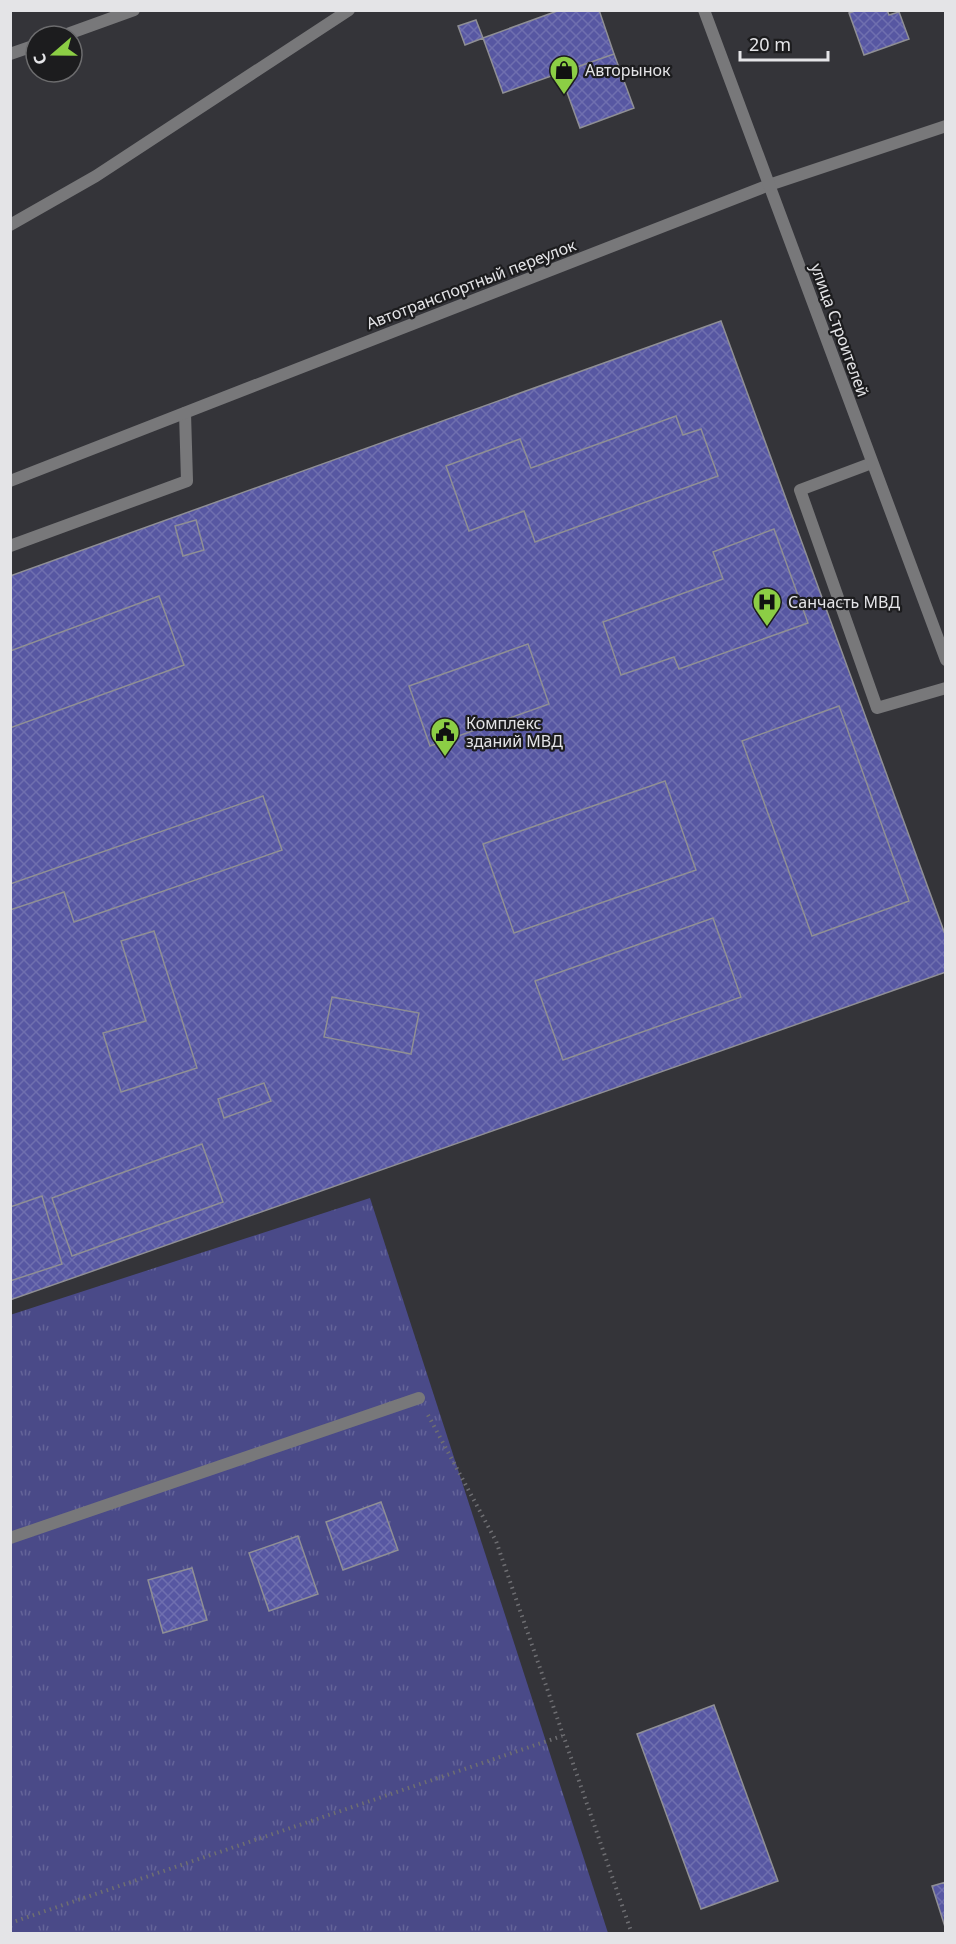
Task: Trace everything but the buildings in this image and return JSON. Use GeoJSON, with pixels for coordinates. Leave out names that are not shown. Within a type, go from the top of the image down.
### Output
{"type":"FeatureCollection","features":[{"type":"Feature","properties":{"kind":"street"},"geometry":{"type":"LineString","coordinates":[[84,28],[134,10]]}},
{"type":"Feature","properties":{"kind":"street"},"geometry":{"type":"LineString","coordinates":[[10,225],[96,176],[349,10]]}},
{"type":"Feature","properties":{"kind":"street","name":"улица Строителей"},"geometry":{"type":"LineString","coordinates":[[704,10],[945,660]]}},
{"type":"Feature","properties":{"kind":"street","name":"Автотранспортный переулок"},"geometry":{"type":"LineString","coordinates":[[10,481],[769,185],[945,126]]}},
{"type":"Feature","properties":{"kind":"street"},"geometry":{"type":"LineString","coordinates":[[10,546],[187,481],[185,413]]}},
{"type":"Feature","properties":{"kind":"street"},"geometry":{"type":"LineString","coordinates":[[872,463],[800,490],[877,708],[945,688]]}},
{"type":"Feature","properties":{"kind":"street"},"geometry":{"type":"LineString","coordinates":[[10,1538],[419,1398]]}},
{"type":"Feature","properties":{"kind":"path"},"geometry":{"type":"LineString","coordinates":[[419,1398],[496,1541],[632,1934]]}},
{"type":"Feature","properties":{"kind":"path"},"geometry":{"type":"LineString","coordinates":[[10,1923],[562,1736]]}},
{"type":"Feature","properties":{"kind":"green space"},"geometry":{"type":"Polygon","coordinates":[[[370,1198],[608,1933],[11,1933],[10,1315],[370,1198]]]}},
{"type":"Feature","properties":{"kind":"place","name":"Авторынок"},"geometry":{"type":"Point","coordinates":[564,96]}},
{"type":"Feature","properties":{"kind":"place","name":"Санчасть МВД"},"geometry":{"type":"Point","coordinates":[767,628]}},
{"type":"Feature","properties":{"kind":"place","name":"Комплекс зданий МВД"},"geometry":{"type":"Point","coordinates":[445,758]}}]}
